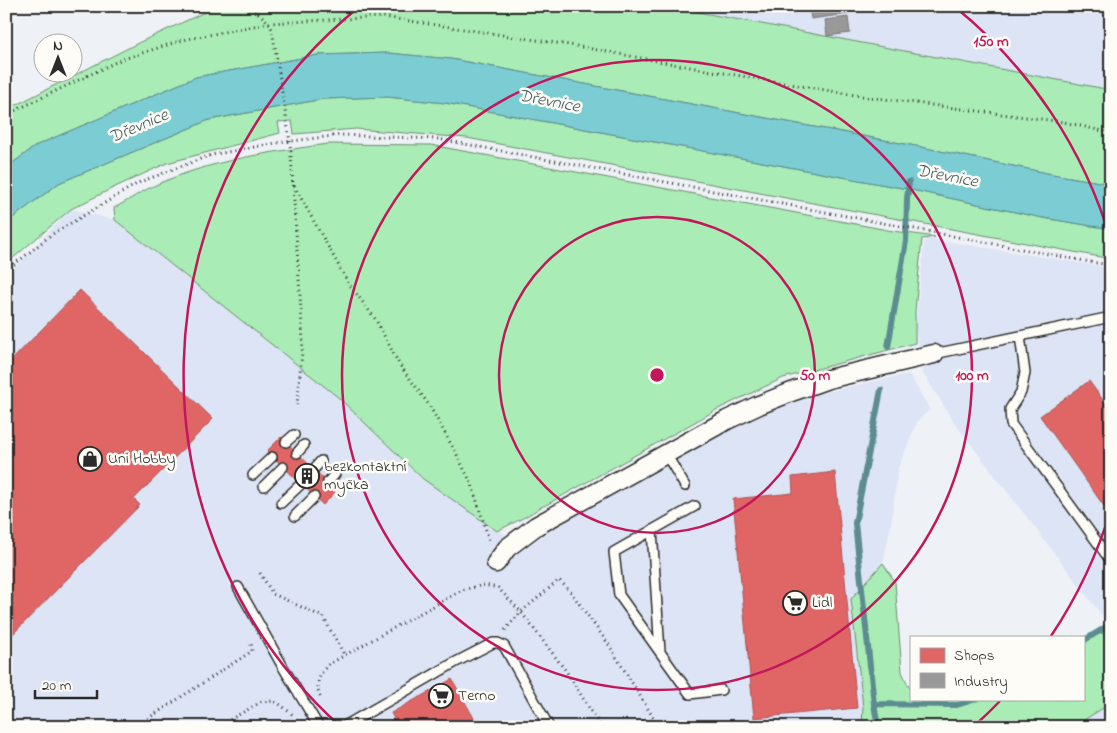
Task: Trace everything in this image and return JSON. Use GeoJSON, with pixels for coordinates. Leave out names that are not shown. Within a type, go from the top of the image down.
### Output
{"type":"FeatureCollection","features":[{"type":"Feature","properties":{"kind":"street"},"geometry":{"type":"LineString","coordinates":[[496,563],[507,548],[536,526],[727,420],[794,391],[828,379],[934,354]]}},
{"type":"Feature","properties":{"kind":"lane"},"geometry":{"type":"LineString","coordinates":[[934,354],[1111,317]]}},
{"type":"Feature","properties":{"kind":"lane"},"geometry":{"type":"LineString","coordinates":[[1020,336],[1025,374],[1021,392],[1010,409],[1011,424],[1111,561]]}},
{"type":"Feature","properties":{"kind":"lane"},"geometry":{"type":"LineString","coordinates":[[286,442],[294,435]]}},
{"type":"Feature","properties":{"kind":"lane"},"geometry":{"type":"LineString","coordinates":[[297,453],[304,445]]}},
{"type":"Feature","properties":{"kind":"lane"},"geometry":{"type":"LineString","coordinates":[[666,454],[684,486]]}},
{"type":"Feature","properties":{"kind":"lane"},"geometry":{"type":"LineString","coordinates":[[252,476],[272,456]]}},
{"type":"Feature","properties":{"kind":"lane"},"geometry":{"type":"LineString","coordinates":[[314,469],[321,462]]}},
{"type":"Feature","properties":{"kind":"lane"},"geometry":{"type":"LineString","coordinates":[[264,486],[283,467]]}},
{"type":"Feature","properties":{"kind":"lane"},"geometry":{"type":"LineString","coordinates":[[328,482],[335,474]]}},
{"type":"Feature","properties":{"kind":"lane"},"geometry":{"type":"LineString","coordinates":[[282,503],[300,484]]}},
{"type":"Feature","properties":{"kind":"lane"},"geometry":{"type":"LineString","coordinates":[[295,516],[314,497]]}},
{"type":"Feature","properties":{"kind":"lane"},"geometry":{"type":"LineString","coordinates":[[695,506],[614,552],[619,595],[690,694],[722,690]]}},
{"type":"Feature","properties":{"kind":"lane"},"geometry":{"type":"LineString","coordinates":[[652,530],[660,652]]}},
{"type":"Feature","properties":{"kind":"lane"},"geometry":{"type":"LineString","coordinates":[[238,587],[319,727]]}},
{"type":"Feature","properties":{"kind":"lane"},"geometry":{"type":"LineString","coordinates":[[343,727],[493,643],[504,646],[550,727]]}},
{"type":"Feature","properties":{"kind":"path"},"geometry":{"type":"LineString","coordinates":[[250,6],[269,23],[272,29],[290,142],[303,342],[297,405]]}},
{"type":"Feature","properties":{"kind":"path"},"geometry":{"type":"LineString","coordinates":[[6,116],[120,60],[183,40],[269,23],[383,17],[576,46],[861,96],[1064,122],[1111,132]]}},
{"type":"Feature","properties":{"kind":"path"},"geometry":{"type":"LineString","coordinates":[[6,271],[51,235],[140,182],[211,155],[276,143],[341,135],[438,139],[1111,265]]}},
{"type":"Feature","properties":{"kind":"path"},"geometry":{"type":"LineString","coordinates":[[293,184],[348,284],[376,320],[399,364],[429,405],[456,453],[472,485],[496,563]]}},
{"type":"Feature","properties":{"kind":"path"},"geometry":{"type":"LineString","coordinates":[[260,573],[273,594],[323,617],[345,656]]}},
{"type":"Feature","properties":{"kind":"path"},"geometry":{"type":"LineString","coordinates":[[498,643],[502,634],[522,612],[559,580],[570,591],[609,645],[659,727]]}},
{"type":"Feature","properties":{"kind":"path"},"geometry":{"type":"LineString","coordinates":[[135,727],[252,652],[250,640]]}},
{"type":"Feature","properties":{"kind":"path"},"geometry":{"type":"LineString","coordinates":[[217,727],[261,702],[273,701],[294,716]]}},
{"type":"Feature","properties":{"kind":"shaded area"},"geometry":{"type":"Polygon","coordinates":[[[666,6],[1111,6],[1111,90],[666,6]]]}},
{"type":"Feature","properties":{"kind":"shaded area"},"geometry":{"type":"Polygon","coordinates":[[[71,209],[115,220],[339,398],[423,479],[497,530],[522,544],[724,433],[797,398],[909,374],[930,410],[918,420],[898,468],[891,523],[883,563],[851,599],[863,707],[862,727],[6,727],[6,277],[71,209]]]}},
{"type":"Feature","properties":{"kind":"shaded area"},"geometry":{"type":"Polygon","coordinates":[[[925,238],[1111,268],[1111,620],[1101,614],[954,422],[923,373],[915,327],[925,238]]]}},
{"type":"Feature","properties":{"kind":"shaded area"},"geometry":{"type":"Polygon","coordinates":[[[1111,703],[1111,727],[1073,727],[1106,706],[1111,703]]]}},
{"type":"Feature","properties":{"kind":"green space"},"geometry":{"type":"Polygon","coordinates":[[[218,6],[666,6],[1111,90],[1111,184],[451,59],[388,53],[318,55],[196,77],[37,145],[6,168],[6,110],[61,82],[82,82],[82,71],[218,6]]]}},
{"type":"Feature","properties":{"kind":"green space"},"geometry":{"type":"Polygon","coordinates":[[[387,97],[445,103],[907,189],[1043,218],[1111,229],[1111,259],[467,138],[356,129],[294,134],[292,121],[278,122],[280,133],[167,163],[71,209],[6,264],[6,223],[59,183],[209,120],[323,99],[387,97]]]}},
{"type":"Feature","properties":{"kind":"green space"},"geometry":{"type":"Polygon","coordinates":[[[328,144],[431,145],[893,231],[935,237],[922,239],[915,311],[915,343],[783,378],[718,409],[497,531],[423,479],[339,398],[115,220],[114,208],[152,186],[178,176],[242,158],[328,144]]]}},
{"type":"Feature","properties":{"kind":"green space"},"geometry":{"type":"Polygon","coordinates":[[[883,563],[895,582],[902,672],[910,688],[910,700],[1084,700],[1084,640],[1111,631],[1111,703],[1073,727],[862,727],[863,707],[851,599],[883,563]]]}},
{"type":"Feature","properties":{"kind":"water","name":"Dřevnice"},"geometry":{"type":"Polygon","coordinates":[[[388,53],[451,59],[1111,184],[1111,229],[1043,218],[907,189],[445,103],[387,97],[323,99],[209,120],[59,183],[6,223],[6,168],[37,145],[196,77],[318,55],[388,53]]]}},
{"type":"Feature","properties":{"kind":"building: Shops","name":"Uni Hobby"},"geometry":{"type":"Polygon","coordinates":[[[80,290],[213,419],[134,499],[140,505],[6,641],[6,366],[80,290]]]}},
{"type":"Feature","properties":{"kind":"building: Shops"},"geometry":{"type":"Polygon","coordinates":[[[1089,381],[1111,411],[1111,516],[1040,416],[1089,381]]]}},
{"type":"Feature","properties":{"kind":"building: Shops","name":"bezkontaktní myčka"},"geometry":{"type":"Polygon","coordinates":[[[281,437],[336,491],[323,505],[267,451],[281,437]]]}},
{"type":"Feature","properties":{"kind":"building: Shops","name":"Lidl"},"geometry":{"type":"Polygon","coordinates":[[[835,472],[857,708],[754,718],[733,499],[793,493],[792,477],[835,472]]]}},
{"type":"Feature","properties":{"kind":"building: Shops","name":"Terno"},"geometry":{"type":"Polygon","coordinates":[[[452,679],[479,727],[381,727],[394,719],[391,713],[452,679]]]}},
{"type":"Feature","properties":{"kind":"building: Industry"},"geometry":{"type":"Polygon","coordinates":[[[809,6],[847,6],[848,14],[811,19],[809,6]]]}},
{"type":"Feature","properties":{"kind":"building: Industry"},"geometry":{"type":"Polygon","coordinates":[[[848,17],[850,33],[827,36],[825,20],[848,17]]]}},
{"type":"Feature","properties":{"kind":"waterway","name":"Dřevnice"},"geometry":{"type":"LineString","coordinates":[[888,347],[906,241],[909,182]]}},
{"type":"Feature","properties":{"kind":"waterway"},"geometry":{"type":"LineString","coordinates":[[878,727],[855,523],[881,390]]}},
{"type":"Feature","properties":{"kind":"waterway"},"geometry":{"type":"LineString","coordinates":[[1084,640],[1111,624]]}},
{"type":"Feature","properties":{"kind":"waterway"},"geometry":{"type":"LineString","coordinates":[[874,704],[957,705],[973,700]]}},
{"type":"Feature","properties":{"kind":"railway"},"geometry":{"type":"LineString","coordinates":[[1102,727],[1111,721]]}},
{"type":"Feature","properties":{"kind":"place","name":"Uni Hobby"},"geometry":{"type":"Point","coordinates":[90,459]}},
{"type":"Feature","properties":{"kind":"place","name":"bezkontaktní myčka"},"geometry":{"type":"Point","coordinates":[307,476]}},
{"type":"Feature","properties":{"kind":"place","name":"Lidl"},"geometry":{"type":"Point","coordinates":[795,603]}},
{"type":"Feature","properties":{"kind":"place","name":"Terno"},"geometry":{"type":"Point","coordinates":[441,696]}}]}
